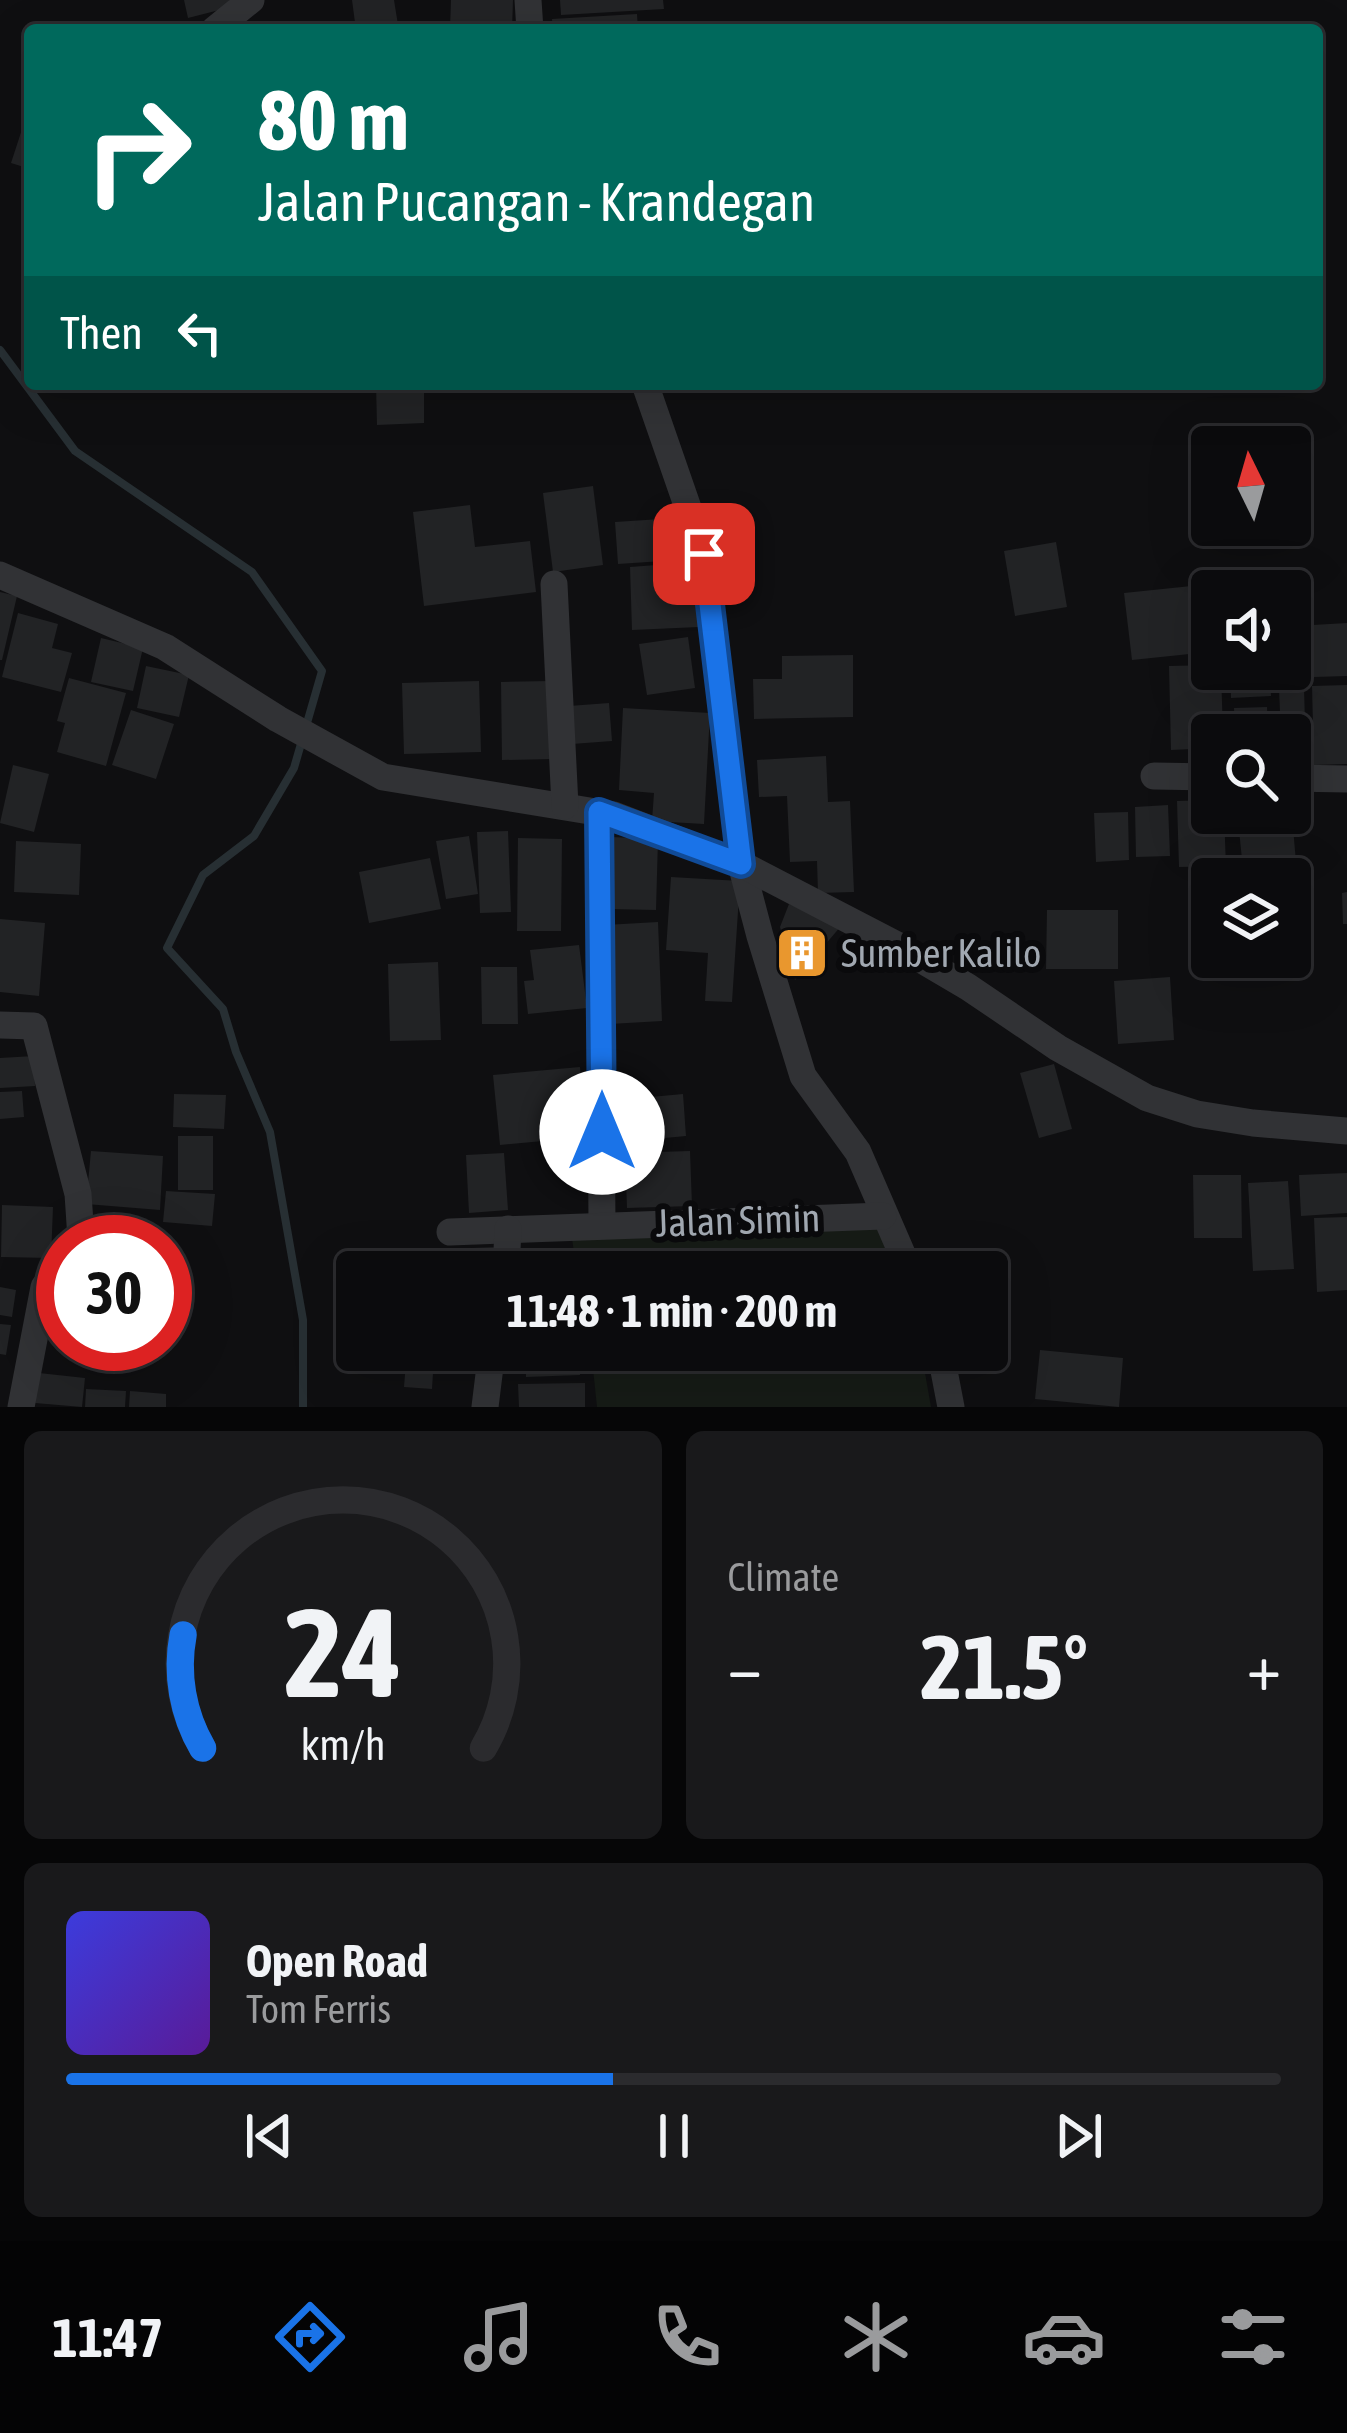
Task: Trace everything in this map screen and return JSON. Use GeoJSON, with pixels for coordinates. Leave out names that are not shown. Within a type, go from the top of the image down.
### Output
{"type":"FeatureCollection","features":[{"type":"Feature","properties":{"kind":"street"},"geometry":{"type":"LineString","coordinates":[[221,24],[250,0]]}},
{"type":"Feature","properties":{"kind":"street"},"geometry":{"type":"LineString","coordinates":[[647,390],[704,554],[741,864],[803,1076],[858,1153],[900,1251]]}},
{"type":"Feature","properties":{"kind":"street"},"geometry":{"type":"LineString","coordinates":[[0,575],[165,647],[278,719],[383,777],[599,812],[741,864],[895,944],[1058,1048],[1147,1098],[1234,1120],[1347,1131]]}},
{"type":"Feature","properties":{"kind":"street"},"geometry":{"type":"LineString","coordinates":[[554,584],[565,806]]}},
{"type":"Feature","properties":{"kind":"street"},"geometry":{"type":"LineString","coordinates":[[1154,776],[1191,777]]}},
{"type":"Feature","properties":{"kind":"street"},"geometry":{"type":"LineString","coordinates":[[1311,778],[1347,779]]}},
{"type":"Feature","properties":{"kind":"street"},"geometry":{"type":"LineString","coordinates":[[599,812],[602,1224]]}},
{"type":"Feature","properties":{"kind":"street"},"geometry":{"type":"LineString","coordinates":[[0,1024],[34,1027],[79,1215]]}},
{"type":"Feature","properties":{"kind":"street","name":"Jalan Simin"},"geometry":{"type":"LineString","coordinates":[[450,1232],[883,1216]]}},
{"type":"Feature","properties":{"kind":"street"},"geometry":{"type":"LineString","coordinates":[[507,1251],[508,1229]]}},
{"type":"Feature","properties":{"kind":"street"},"geometry":{"type":"LineString","coordinates":[[21,1407],[36,1329]]}},
{"type":"Feature","properties":{"kind":"street"},"geometry":{"type":"LineString","coordinates":[[484,1407],[489,1371]]}},
{"type":"Feature","properties":{"kind":"street"},"geometry":{"type":"LineString","coordinates":[[944,1371],[951,1407]]}},
{"type":"Feature","properties":{"kind":"shaded area"},"geometry":{"type":"Polygon","coordinates":[[[881,1227],[889,1251],[574,1251],[572,1239],[881,1227]]]}},
{"type":"Feature","properties":{"kind":"shaded area"},"geometry":{"type":"Polygon","coordinates":[[[593,1371],[925,1371],[931,1407],[597,1407],[593,1371]]]}},
{"type":"Feature","properties":{"kind":"building"},"geometry":{"type":"Polygon","coordinates":[[[184,0],[229,0],[231,7],[188,18],[184,0]]]}},
{"type":"Feature","properties":{"kind":"building"},"geometry":{"type":"Polygon","coordinates":[[[352,0],[394,0],[398,24],[355,24],[352,0]]]}},
{"type":"Feature","properties":{"kind":"building"},"geometry":{"type":"Polygon","coordinates":[[[451,0],[513,0],[512,24],[450,24],[451,0]]]}},
{"type":"Feature","properties":{"kind":"building"},"geometry":{"type":"Polygon","coordinates":[[[560,0],[663,0],[664,9],[561,15],[560,0]]]}},
{"type":"Feature","properties":{"kind":"building"},"geometry":{"type":"Polygon","coordinates":[[[637,14],[638,24],[552,24],[552,19],[637,14]]]}},
{"type":"Feature","properties":{"kind":"building"},"geometry":{"type":"Polygon","coordinates":[[[24,123],[24,167],[11,163],[24,123]]]}},
{"type":"Feature","properties":{"kind":"building"},"geometry":{"type":"Polygon","coordinates":[[[376,390],[424,390],[424,423],[377,425],[376,390]]]}},
{"type":"Feature","properties":{"kind":"building"},"geometry":{"type":"Polygon","coordinates":[[[593,486],[603,565],[553,572],[543,493],[593,486]]]}},
{"type":"Feature","properties":{"kind":"building"},"geometry":{"type":"Polygon","coordinates":[[[470,505],[475,547],[530,541],[536,592],[424,606],[413,512],[470,505]]]}},
{"type":"Feature","properties":{"kind":"building"},"geometry":{"type":"Polygon","coordinates":[[[676,518],[678,560],[618,564],[615,522],[676,518]]]}},
{"type":"Feature","properties":{"kind":"building"},"geometry":{"type":"Polygon","coordinates":[[[1056,542],[1067,607],[1015,616],[1004,551],[1056,542]]]}},
{"type":"Feature","properties":{"kind":"building"},"geometry":{"type":"Polygon","coordinates":[[[696,562],[699,627],[632,630],[630,567],[696,562]]]}},
{"type":"Feature","properties":{"kind":"building"},"geometry":{"type":"Polygon","coordinates":[[[1191,586],[1191,654],[1132,660],[1124,593],[1191,586]]]}},
{"type":"Feature","properties":{"kind":"building"},"geometry":{"type":"Polygon","coordinates":[[[0,592],[17,596],[2,660],[0,660],[0,592]]]}},
{"type":"Feature","properties":{"kind":"building"},"geometry":{"type":"Polygon","coordinates":[[[18,613],[58,624],[52,648],[72,653],[61,692],[2,677],[18,613]]]}},
{"type":"Feature","properties":{"kind":"building"},"geometry":{"type":"Polygon","coordinates":[[[1347,623],[1347,676],[1314,677],[1313,625],[1347,623]]]}},
{"type":"Feature","properties":{"kind":"building"},"geometry":{"type":"Polygon","coordinates":[[[688,637],[695,688],[647,695],[639,644],[688,637]]]}},
{"type":"Feature","properties":{"kind":"building"},"geometry":{"type":"Polygon","coordinates":[[[101,638],[143,648],[133,691],[91,682],[101,638]]]}},
{"type":"Feature","properties":{"kind":"building"},"geometry":{"type":"Polygon","coordinates":[[[853,655],[853,717],[754,719],[753,679],[782,679],[782,656],[853,655]]]}},
{"type":"Feature","properties":{"kind":"building"},"geometry":{"type":"Polygon","coordinates":[[[1191,665],[1191,690],[1222,690],[1222,714],[1191,714],[1191,749],[1171,750],[1169,666],[1191,665]]]}},
{"type":"Feature","properties":{"kind":"building"},"geometry":{"type":"Polygon","coordinates":[[[146,666],[189,675],[179,717],[137,708],[146,666]]]}},
{"type":"Feature","properties":{"kind":"building"},"geometry":{"type":"Polygon","coordinates":[[[69,678],[126,693],[106,766],[57,752],[65,723],[57,721],[69,678]]]}},
{"type":"Feature","properties":{"kind":"building"},"geometry":{"type":"Polygon","coordinates":[[[479,681],[481,752],[404,754],[402,683],[479,681]]]}},
{"type":"Feature","properties":{"kind":"building"},"geometry":{"type":"Polygon","coordinates":[[[551,681],[552,759],[502,760],[501,682],[551,681]]]}},
{"type":"Feature","properties":{"kind":"building"},"geometry":{"type":"Polygon","coordinates":[[[1347,685],[1347,764],[1314,765],[1312,686],[1347,685]]]}},
{"type":"Feature","properties":{"kind":"building"},"geometry":{"type":"Polygon","coordinates":[[[1231,690],[1271,690],[1271,696],[1231,698],[1231,690]]]}},
{"type":"Feature","properties":{"kind":"building"},"geometry":{"type":"Polygon","coordinates":[[[1279,690],[1304,690],[1305,714],[1280,714],[1279,690]]]}},
{"type":"Feature","properties":{"kind":"building"},"geometry":{"type":"Polygon","coordinates":[[[609,703],[612,741],[572,744],[569,706],[609,703]]]}},
{"type":"Feature","properties":{"kind":"building"},"geometry":{"type":"Polygon","coordinates":[[[1267,707],[1267,714],[1234,714],[1234,708],[1267,707]]]}},
{"type":"Feature","properties":{"kind":"building"},"geometry":{"type":"Polygon","coordinates":[[[623,708],[710,713],[704,824],[652,821],[654,793],[619,790],[623,708]]]}},
{"type":"Feature","properties":{"kind":"building"},"geometry":{"type":"Polygon","coordinates":[[[131,710],[174,724],[156,779],[112,765],[131,710]]]}},
{"type":"Feature","properties":{"kind":"building"},"geometry":{"type":"Polygon","coordinates":[[[826,756],[828,802],[850,801],[854,892],[818,893],[817,861],[790,862],[787,796],[759,797],[757,760],[826,756]]]}},
{"type":"Feature","properties":{"kind":"building"},"geometry":{"type":"Polygon","coordinates":[[[13,765],[49,774],[34,832],[0,823],[13,765]]]}},
{"type":"Feature","properties":{"kind":"building"},"geometry":{"type":"Polygon","coordinates":[[[1177,801],[1191,801],[1191,834],[1225,834],[1226,858],[1191,858],[1191,867],[1179,867],[1177,801]]]}},
{"type":"Feature","properties":{"kind":"building"},"geometry":{"type":"Polygon","coordinates":[[[1168,805],[1170,856],[1136,857],[1135,807],[1168,805]]]}},
{"type":"Feature","properties":{"kind":"building"},"geometry":{"type":"Polygon","coordinates":[[[1128,812],[1129,860],[1096,862],[1094,813],[1128,812]]]}},
{"type":"Feature","properties":{"kind":"building"},"geometry":{"type":"Polygon","coordinates":[[[508,831],[511,912],[480,913],[477,832],[508,831]]]}},
{"type":"Feature","properties":{"kind":"building"},"geometry":{"type":"Polygon","coordinates":[[[1239,834],[1294,834],[1296,858],[1242,858],[1239,834]]]}},
{"type":"Feature","properties":{"kind":"building"},"geometry":{"type":"Polygon","coordinates":[[[469,836],[478,894],[446,899],[436,841],[469,836]]]}},
{"type":"Feature","properties":{"kind":"building"},"geometry":{"type":"Polygon","coordinates":[[[611,837],[658,839],[656,910],[609,909],[611,837]]]}},
{"type":"Feature","properties":{"kind":"building"},"geometry":{"type":"Polygon","coordinates":[[[518,838],[562,839],[561,931],[517,931],[518,838]]]}},
{"type":"Feature","properties":{"kind":"building"},"geometry":{"type":"Polygon","coordinates":[[[16,841],[81,844],[79,895],[14,892],[16,841]]]}},
{"type":"Feature","properties":{"kind":"building"},"geometry":{"type":"Polygon","coordinates":[[[430,858],[441,909],[369,923],[359,872],[430,858]]]}},
{"type":"Feature","properties":{"kind":"building"},"geometry":{"type":"Polygon","coordinates":[[[671,877],[740,881],[732,1002],[705,1001],[708,953],[666,950],[671,877]]]}},
{"type":"Feature","properties":{"kind":"building"},"geometry":{"type":"Polygon","coordinates":[[[1347,892],[1347,924],[1343,924],[1342,893],[1347,892]]]}},
{"type":"Feature","properties":{"kind":"building","name":"Sumber Kalilo"},"geometry":{"type":"Polygon","coordinates":[[[789,904],[841,926],[795,980],[780,927],[789,904]]]}},
{"type":"Feature","properties":{"kind":"building"},"geometry":{"type":"Polygon","coordinates":[[[1047,910],[1118,910],[1118,969],[1046,969],[1047,910]]]}},
{"type":"Feature","properties":{"kind":"building"},"geometry":{"type":"Polygon","coordinates":[[[0,919],[45,923],[39,996],[0,992],[0,919]]]}},
{"type":"Feature","properties":{"kind":"building"},"geometry":{"type":"Polygon","coordinates":[[[658,922],[662,1021],[610,1024],[605,925],[658,922]]]}},
{"type":"Feature","properties":{"kind":"building"},"geometry":{"type":"Polygon","coordinates":[[[579,945],[587,1008],[528,1014],[524,981],[534,980],[530,950],[579,945]]]}},
{"type":"Feature","properties":{"kind":"building"},"geometry":{"type":"Polygon","coordinates":[[[438,962],[441,1040],[390,1041],[388,964],[438,962]]]}},
{"type":"Feature","properties":{"kind":"building"},"geometry":{"type":"Polygon","coordinates":[[[481,967],[517,967],[518,1024],[482,1024],[481,967]]]}},
{"type":"Feature","properties":{"kind":"building"},"geometry":{"type":"Polygon","coordinates":[[[1170,977],[1174,1040],[1118,1044],[1114,981],[1170,977]]]}},
{"type":"Feature","properties":{"kind":"building"},"geometry":{"type":"Polygon","coordinates":[[[34,1056],[35,1086],[0,1088],[0,1058],[34,1056]]]}},
{"type":"Feature","properties":{"kind":"building"},"geometry":{"type":"Polygon","coordinates":[[[1054,1064],[1072,1129],[1039,1138],[1020,1073],[1054,1064]]]}},
{"type":"Feature","properties":{"kind":"building"},"geometry":{"type":"Polygon","coordinates":[[[580,1067],[586,1137],[500,1145],[493,1075],[580,1067]]]}},
{"type":"Feature","properties":{"kind":"building"},"geometry":{"type":"Polygon","coordinates":[[[22,1091],[24,1117],[0,1119],[0,1092],[22,1091]]]}},
{"type":"Feature","properties":{"kind":"building"},"geometry":{"type":"Polygon","coordinates":[[[174,1094],[226,1095],[224,1129],[173,1127],[174,1094]]]}},
{"type":"Feature","properties":{"kind":"building"},"geometry":{"type":"Polygon","coordinates":[[[683,1094],[686,1136],[633,1141],[629,1099],[683,1094]]]}},
{"type":"Feature","properties":{"kind":"building"},"geometry":{"type":"Polygon","coordinates":[[[178,1136],[213,1136],[213,1190],[178,1190],[178,1136]]]}},
{"type":"Feature","properties":{"kind":"building"},"geometry":{"type":"Polygon","coordinates":[[[91,1151],[163,1156],[160,1210],[86,1204],[91,1151]]]}},
{"type":"Feature","properties":{"kind":"building"},"geometry":{"type":"Polygon","coordinates":[[[690,1151],[692,1206],[627,1208],[625,1153],[690,1151]]]}},
{"type":"Feature","properties":{"kind":"building"},"geometry":{"type":"Polygon","coordinates":[[[504,1153],[508,1210],[469,1213],[466,1155],[504,1153]]]}},
{"type":"Feature","properties":{"kind":"building"},"geometry":{"type":"Polygon","coordinates":[[[1347,1173],[1347,1213],[1301,1216],[1299,1175],[1347,1173]]]}},
{"type":"Feature","properties":{"kind":"building"},"geometry":{"type":"Polygon","coordinates":[[[1193,1175],[1241,1175],[1242,1238],[1194,1238],[1193,1175]]]}},
{"type":"Feature","properties":{"kind":"building"},"geometry":{"type":"Polygon","coordinates":[[[1288,1181],[1294,1269],[1253,1271],[1248,1183],[1288,1181]]]}},
{"type":"Feature","properties":{"kind":"building"},"geometry":{"type":"Polygon","coordinates":[[[166,1191],[215,1194],[212,1226],[192,1224],[192,1215],[164,1215],[166,1191]]]}},
{"type":"Feature","properties":{"kind":"building"},"geometry":{"type":"Polygon","coordinates":[[[2,1205],[53,1207],[53,1215],[36,1215],[36,1258],[1,1257],[2,1205]]]}},
{"type":"Feature","properties":{"kind":"building"},"geometry":{"type":"Polygon","coordinates":[[[1347,1217],[1347,1290],[1317,1292],[1314,1218],[1347,1217]]]}},
{"type":"Feature","properties":{"kind":"building"},"geometry":{"type":"Polygon","coordinates":[[[500,1247],[500,1251],[443,1251],[500,1247]]]}},
{"type":"Feature","properties":{"kind":"building"},"geometry":{"type":"Polygon","coordinates":[[[0,1287],[16,1290],[12,1317],[0,1315],[0,1287]]]}},
{"type":"Feature","properties":{"kind":"building"},"geometry":{"type":"Polygon","coordinates":[[[0,1324],[11,1325],[6,1355],[0,1354],[0,1324]]]}},
{"type":"Feature","properties":{"kind":"building"},"geometry":{"type":"Polygon","coordinates":[[[1040,1350],[1123,1358],[1119,1407],[1035,1399],[1040,1350]]]}},
{"type":"Feature","properties":{"kind":"building"},"geometry":{"type":"Polygon","coordinates":[[[405,1371],[433,1371],[432,1389],[404,1387],[405,1371]]]}},
{"type":"Feature","properties":{"kind":"building"},"geometry":{"type":"Polygon","coordinates":[[[526,1371],[580,1371],[580,1375],[526,1377],[526,1371]]]}},
{"type":"Feature","properties":{"kind":"building"},"geometry":{"type":"Polygon","coordinates":[[[39,1373],[85,1378],[82,1407],[35,1403],[39,1373]]]}},
{"type":"Feature","properties":{"kind":"building"},"geometry":{"type":"Polygon","coordinates":[[[585,1383],[585,1407],[519,1407],[518,1384],[585,1383]]]}},
{"type":"Feature","properties":{"kind":"building"},"geometry":{"type":"Polygon","coordinates":[[[86,1389],[126,1391],[125,1407],[85,1407],[86,1389]]]}},
{"type":"Feature","properties":{"kind":"building"},"geometry":{"type":"Polygon","coordinates":[[[130,1391],[166,1394],[166,1407],[129,1407],[130,1391]]]}},
{"type":"Feature","properties":{"kind":"waterway"},"geometry":{"type":"LineString","coordinates":[[0,350],[24,382]]}},
{"type":"Feature","properties":{"kind":"waterway"},"geometry":{"type":"LineString","coordinates":[[30,390],[75,451],[252,572],[322,671],[294,768],[254,836],[203,875],[167,948],[223,1009],[270,1132],[303,1320],[303,1407]]}},
{"type":"Feature","properties":{"kind":"place","name":"Sumber Kalilo"},"geometry":{"type":"Point","coordinates":[802,953]}},
{"type":"Feature","properties":{"kind":"route"},"geometry":{"type":"LineString","coordinates":[[602,1132],[599,812],[741,864],[704,554]]}}]}
